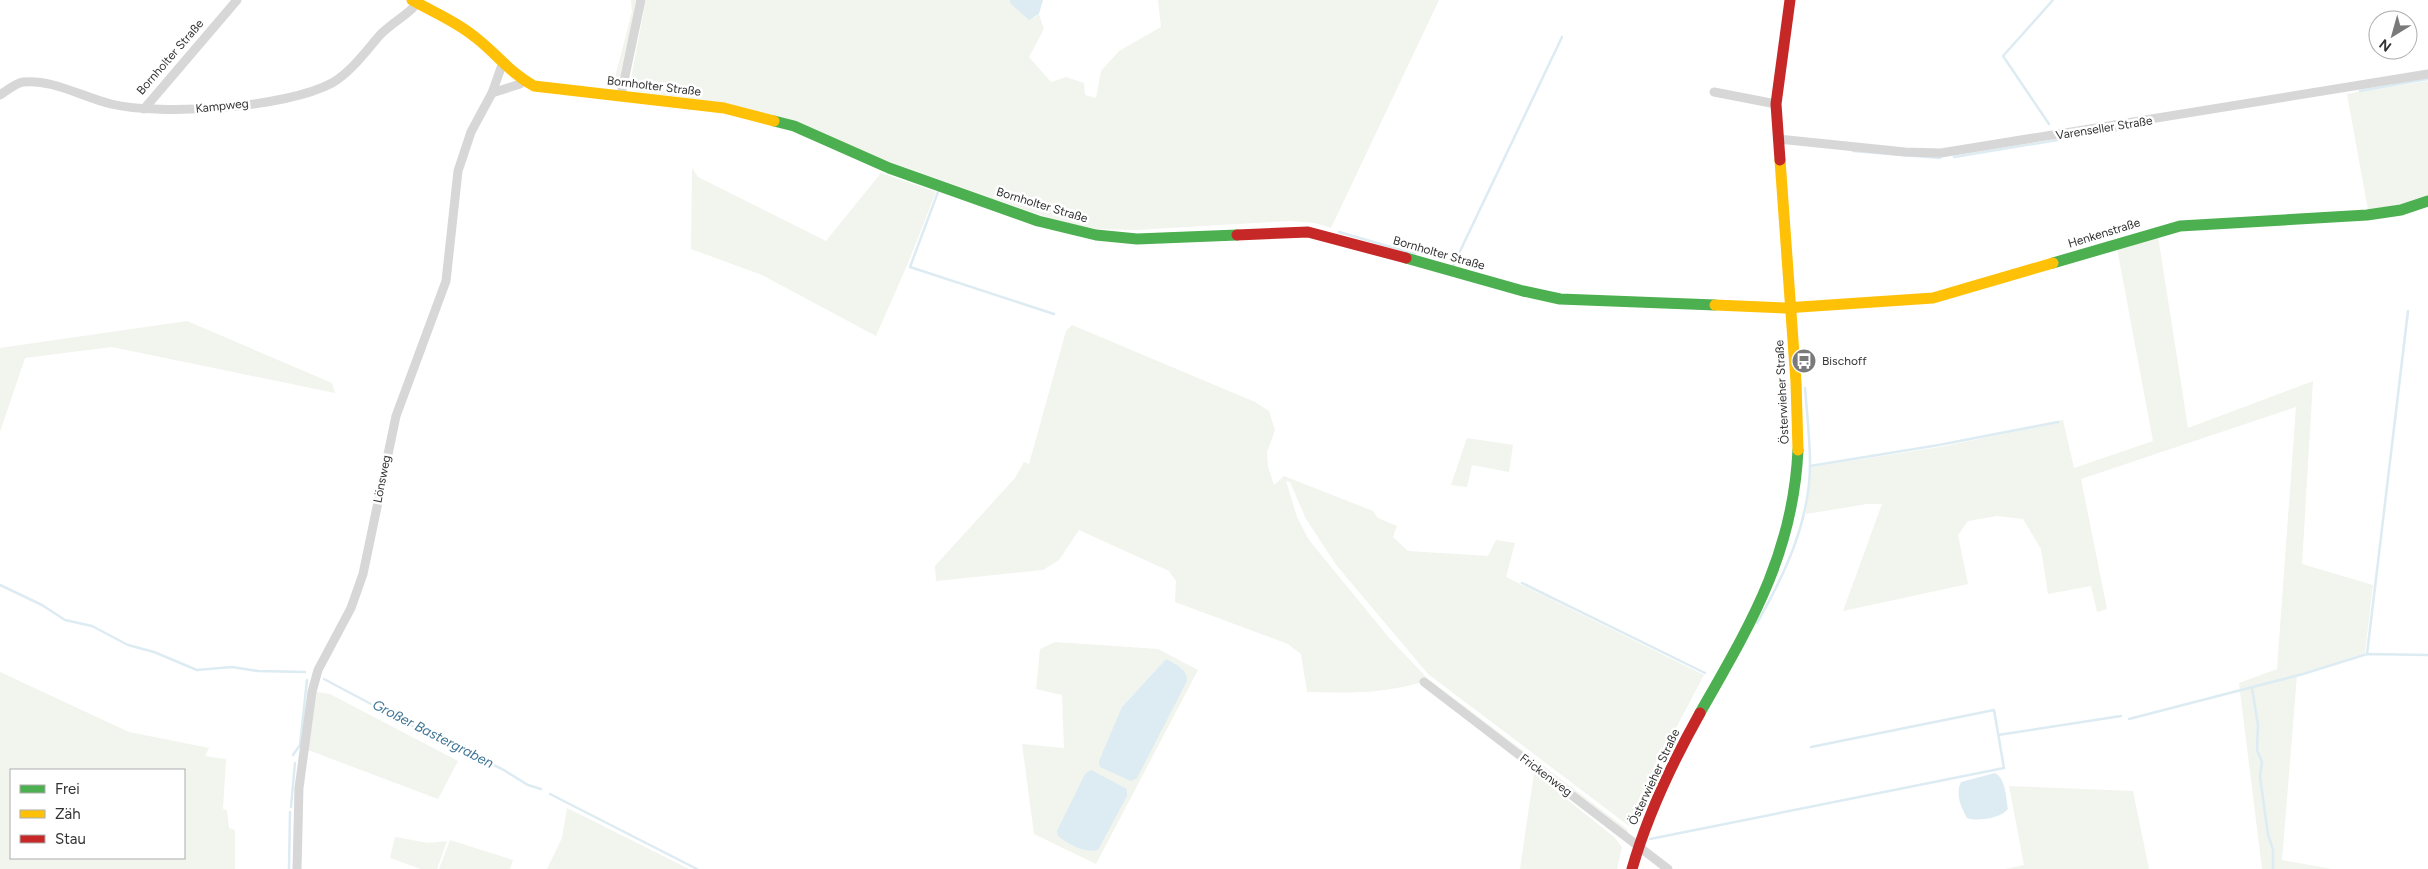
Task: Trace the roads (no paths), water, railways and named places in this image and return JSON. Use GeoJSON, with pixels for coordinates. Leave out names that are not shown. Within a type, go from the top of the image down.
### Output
{"type":"FeatureCollection","features":[{"type":"Feature","properties":{"kind":"street","name":"Bornholter Straße"},"geometry":{"type":"LineString","coordinates":[[144,109],[237,0]]}},
{"type":"Feature","properties":{"kind":"street"},"geometry":{"type":"LineString","coordinates":[[621,95],[641,0]]}},
{"type":"Feature","properties":{"kind":"street","name":"Österwieher Straße"},"geometry":{"type":"LineString","coordinates":[[1632,869],[1638,846],[1660,792],[1760,603],[1786,538],[1799,452],[1799,419],[1776,104],[1790,0]]}},
{"type":"Feature","properties":{"kind":"street","name":"Bornholter Straße"},"geometry":{"type":"LineString","coordinates":[[414,1],[465,29],[482,42],[502,65],[534,86],[724,108],[794,126],[889,168],[1038,220],[1096,235],[1137,239],[1308,232],[1336,238],[1523,292],[1560,299],[1791,308]]}},
{"type":"Feature","properties":{"kind":"street","name":"Kampweg"},"geometry":{"type":"LineString","coordinates":[[0,95],[21,82],[48,83],[111,104],[144,109],[192,110],[239,105],[315,90],[333,83],[354,64],[390,23],[414,7],[414,1]]}},
{"type":"Feature","properties":{"kind":"street","name":"Lönsweg"},"geometry":{"type":"LineString","coordinates":[[297,869],[299,788],[312,692],[318,670],[351,608],[363,574],[396,416],[446,281],[458,171],[472,132],[492,93],[502,65]]}},
{"type":"Feature","properties":{"kind":"street","name":"Varenseller Straße"},"geometry":{"type":"LineString","coordinates":[[1778,139],[1905,152],[1942,153],[2428,74]]}},
{"type":"Feature","properties":{"kind":"street"},"geometry":{"type":"LineString","coordinates":[[492,93],[524,81]]}},
{"type":"Feature","properties":{"kind":"street"},"geometry":{"type":"LineString","coordinates":[[1714,92],[1776,104]]}},
{"type":"Feature","properties":{"kind":"street","name":"Henkenstraße"},"geometry":{"type":"LineString","coordinates":[[1791,308],[1949,295],[2140,236],[2180,226],[2367,215],[2401,210],[2428,201]]}},
{"type":"Feature","properties":{"kind":"street","name":"Frickenweg"},"geometry":{"type":"LineString","coordinates":[[1424,682],[1668,869]]}},
{"type":"Feature","properties":{"kind":"waterway"},"geometry":{"type":"LineString","coordinates":[[2049,124],[2003,56],[2053,0]]}},
{"type":"Feature","properties":{"kind":"waterway"},"geometry":{"type":"LineString","coordinates":[[1453,266],[1562,37]]}},
{"type":"Feature","properties":{"kind":"waterway"},"geometry":{"type":"LineString","coordinates":[[2360,91],[2428,79]]}},
{"type":"Feature","properties":{"kind":"waterway"},"geometry":{"type":"LineString","coordinates":[[1954,157],[2118,130]]}},
{"type":"Feature","properties":{"kind":"waterway"},"geometry":{"type":"LineString","coordinates":[[1853,151],[1940,158]]}},
{"type":"Feature","properties":{"kind":"waterway"},"geometry":{"type":"LineString","coordinates":[[938,192],[910,267],[1054,314]]}},
{"type":"Feature","properties":{"kind":"waterway"},"geometry":{"type":"LineString","coordinates":[[1339,232],[1415,254]]}},
{"type":"Feature","properties":{"kind":"waterway"},"geometry":{"type":"LineString","coordinates":[[2367,654],[2408,311]]}},
{"type":"Feature","properties":{"kind":"waterway"},"geometry":{"type":"LineString","coordinates":[[1757,623],[1786,566],[1801,526],[1806,506],[1810,464],[1805,388]]}},
{"type":"Feature","properties":{"kind":"waterway"},"geometry":{"type":"LineString","coordinates":[[1810,466],[1939,445],[2058,422]]}},
{"type":"Feature","properties":{"kind":"waterway"},"geometry":{"type":"LineString","coordinates":[[1522,583],[1705,673]]}},
{"type":"Feature","properties":{"kind":"waterway","name":"Großer Bastergraben"},"geometry":{"type":"LineString","coordinates":[[0,585],[42,605],[65,620],[92,626],[128,645],[154,652],[197,670],[232,667],[258,671],[305,672]]}},
{"type":"Feature","properties":{"kind":"waterway"},"geometry":{"type":"LineString","coordinates":[[2129,719],[2303,674],[2367,654],[2428,655]]}},
{"type":"Feature","properties":{"kind":"waterway","name":"Großer Bastergraben"},"geometry":{"type":"LineString","coordinates":[[324,679],[418,729],[502,769],[528,785],[541,789]]}},
{"type":"Feature","properties":{"kind":"waterway"},"geometry":{"type":"LineString","coordinates":[[293,755],[300,745],[307,680]]}},
{"type":"Feature","properties":{"kind":"waterway"},"geometry":{"type":"LineString","coordinates":[[2252,688],[2258,725],[2257,750],[2262,762],[2260,777],[2268,834],[2273,850],[2273,869]]}},
{"type":"Feature","properties":{"kind":"waterway"},"geometry":{"type":"LineString","coordinates":[[1650,839],[2004,768],[1994,710],[1811,747]]}},
{"type":"Feature","properties":{"kind":"waterway"},"geometry":{"type":"LineString","coordinates":[[1998,735],[2121,716]]}},
{"type":"Feature","properties":{"kind":"waterway"},"geometry":{"type":"LineString","coordinates":[[291,807],[295,763]]}},
{"type":"Feature","properties":{"kind":"waterway","name":"Großer Bastergraben"},"geometry":{"type":"LineString","coordinates":[[550,794],[697,869]]}},
{"type":"Feature","properties":{"kind":"waterway"},"geometry":{"type":"LineString","coordinates":[[289,869],[290,812]]}},
{"type":"Feature","properties":{"kind":"place","name":"Bischoff"},"geometry":{"type":"Point","coordinates":[1804,361]}}]}
